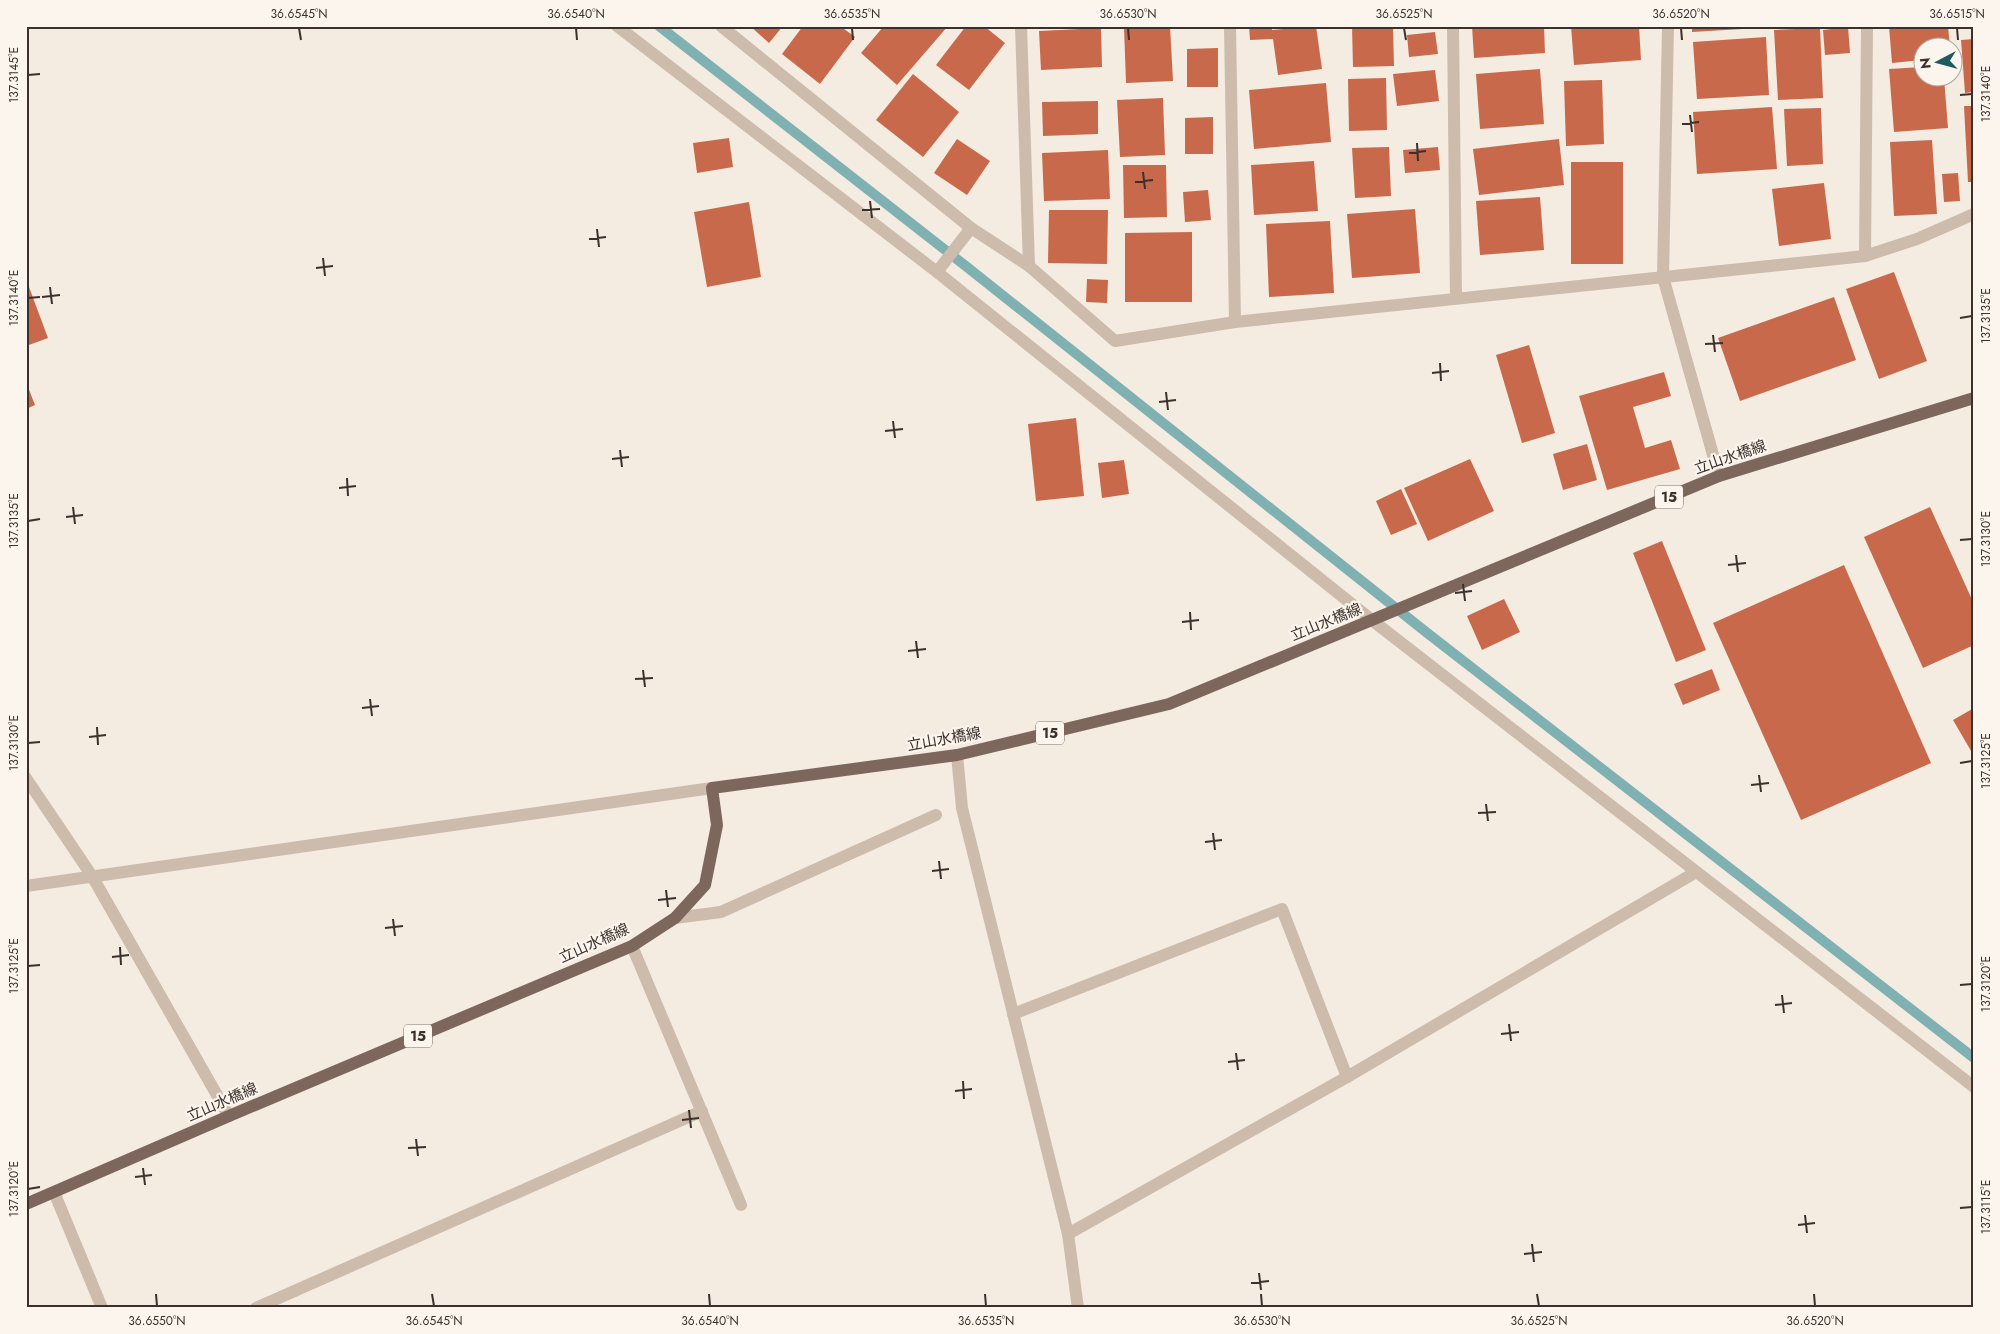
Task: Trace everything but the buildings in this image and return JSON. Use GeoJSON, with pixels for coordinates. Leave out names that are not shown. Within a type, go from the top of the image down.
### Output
{"type":"FeatureCollection","features":[{"type":"Feature","properties":{"kind":"main road","name":"立山水橋線"},"geometry":{"type":"LineString","coordinates":[[26,1204],[228,1116],[632,946],[675,918],[705,885],[717,825],[712,788],[957,755],[1169,704],[1719,476],[1974,398]]}},
{"type":"Feature","properties":{"kind":"street"},"geometry":{"type":"LineString","coordinates":[[618,26],[937,272],[1373,621],[1974,1087]]}},
{"type":"Feature","properties":{"kind":"street"},"geometry":{"type":"LineString","coordinates":[[721,26],[971,228],[1029,266],[1115,341],[1235,322],[1865,256],[1917,239],[1974,214]]}},
{"type":"Feature","properties":{"kind":"street"},"geometry":{"type":"LineString","coordinates":[[1021,26],[1029,266]]}},
{"type":"Feature","properties":{"kind":"street"},"geometry":{"type":"LineString","coordinates":[[1230,26],[1235,322]]}},
{"type":"Feature","properties":{"kind":"street"},"geometry":{"type":"LineString","coordinates":[[1453,26],[1456,298]]}},
{"type":"Feature","properties":{"kind":"street"},"geometry":{"type":"LineString","coordinates":[[1668,26],[1663,277],[1719,476]]}},
{"type":"Feature","properties":{"kind":"street"},"geometry":{"type":"LineString","coordinates":[[1865,256],[1867,26]]}},
{"type":"Feature","properties":{"kind":"street"},"geometry":{"type":"LineString","coordinates":[[937,272],[971,228]]}},
{"type":"Feature","properties":{"kind":"street"},"geometry":{"type":"LineString","coordinates":[[957,755],[962,808],[1068,1234],[1078,1308]]}},
{"type":"Feature","properties":{"kind":"street"},"geometry":{"type":"LineString","coordinates":[[26,778],[92,876],[228,1116]]}},
{"type":"Feature","properties":{"kind":"street"},"geometry":{"type":"LineString","coordinates":[[26,886],[712,788]]}},
{"type":"Feature","properties":{"kind":"street"},"geometry":{"type":"LineString","coordinates":[[675,918],[721,912],[936,815]]}},
{"type":"Feature","properties":{"kind":"street"},"geometry":{"type":"LineString","coordinates":[[1068,1234],[1347,1077],[1696,872]]}},
{"type":"Feature","properties":{"kind":"street"},"geometry":{"type":"LineString","coordinates":[[1014,1014],[1282,909],[1347,1077]]}},
{"type":"Feature","properties":{"kind":"street"},"geometry":{"type":"LineString","coordinates":[[632,946],[741,1205]]}},
{"type":"Feature","properties":{"kind":"street"},"geometry":{"type":"LineString","coordinates":[[256,1308],[702,1111]]}},
{"type":"Feature","properties":{"kind":"street"},"geometry":{"type":"LineString","coordinates":[[54,1192],[102,1308]]}},
{"type":"Feature","properties":{"kind":"waterway"},"geometry":{"type":"LineString","coordinates":[[659,26],[967,267],[1426,632],[1974,1058]]}}]}
